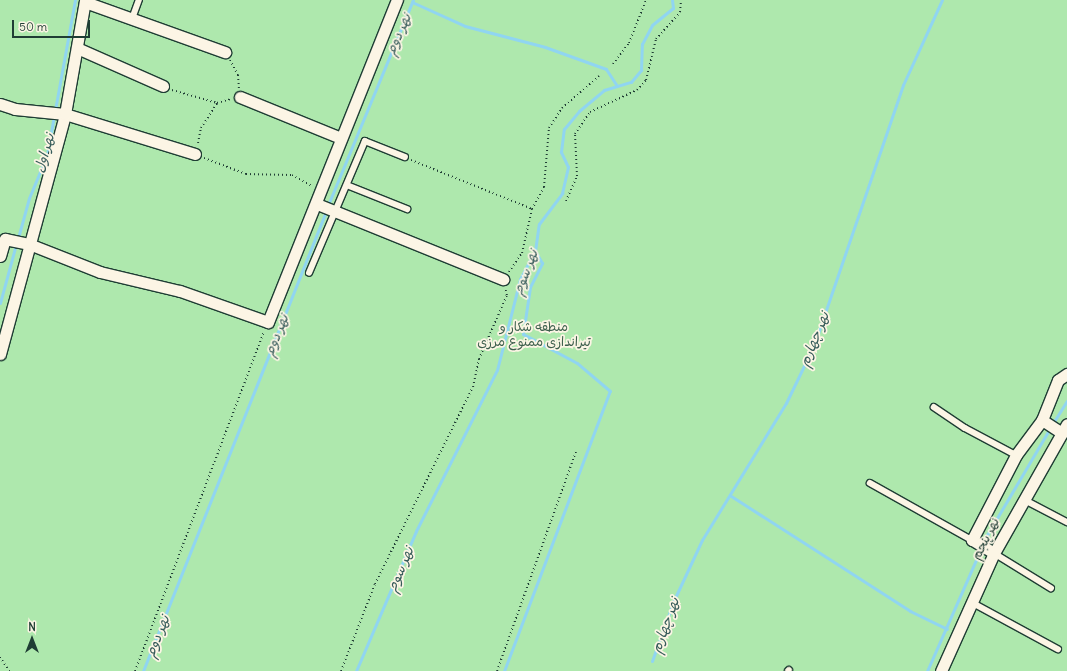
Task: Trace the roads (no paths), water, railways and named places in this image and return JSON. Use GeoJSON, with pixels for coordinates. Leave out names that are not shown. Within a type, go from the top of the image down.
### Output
{"type":"FeatureCollection","features":[{"type":"Feature","properties":{"kind":"street"},"geometry":{"type":"LineString","coordinates":[[0,256],[5,239],[26,243],[100,272],[180,292],[268,322],[327,208],[322,191],[341,138],[397,0]]}},
{"type":"Feature","properties":{"kind":"street"},"geometry":{"type":"LineString","coordinates":[[0,354],[26,243],[62,114],[77,48],[85,1],[225,52]]}},
{"type":"Feature","properties":{"kind":"street"},"geometry":{"type":"LineString","coordinates":[[77,48],[163,86]]}},
{"type":"Feature","properties":{"kind":"street"},"geometry":{"type":"LineString","coordinates":[[240,97],[341,138]]}},
{"type":"Feature","properties":{"kind":"street"},"geometry":{"type":"LineString","coordinates":[[0,104],[62,114],[195,154]]}},
{"type":"Feature","properties":{"kind":"street"},"geometry":{"type":"LineString","coordinates":[[327,208],[503,280]]}},
{"type":"Feature","properties":{"kind":"street","name":"نهر پنجم"},"geometry":{"type":"LineString","coordinates":[[974,542],[1016,455],[1044,422],[1058,380],[1067,374]]}},
{"type":"Feature","properties":{"kind":"street"},"geometry":{"type":"LineString","coordinates":[[1044,422],[1064,427]]}},
{"type":"Feature","properties":{"kind":"street","name":"نهر پنجم"},"geometry":{"type":"LineString","coordinates":[[941,671],[972,602],[991,551],[1064,427]]}},
{"type":"Feature","properties":{"kind":"street"},"geometry":{"type":"LineString","coordinates":[[974,542],[991,551]]}},
{"type":"Feature","properties":{"kind":"lane"},"geometry":{"type":"LineString","coordinates":[[132,19],[139,0]]}},
{"type":"Feature","properties":{"kind":"lane"},"geometry":{"type":"LineString","coordinates":[[309,273],[327,208],[347,185],[365,141],[405,157]]}},
{"type":"Feature","properties":{"kind":"lane"},"geometry":{"type":"LineString","coordinates":[[347,185],[407,209]]}},
{"type":"Feature","properties":{"kind":"lane"},"geometry":{"type":"LineString","coordinates":[[934,407],[964,428],[1016,455]]}},
{"type":"Feature","properties":{"kind":"lane"},"geometry":{"type":"LineString","coordinates":[[870,483],[974,542]]}},
{"type":"Feature","properties":{"kind":"lane"},"geometry":{"type":"LineString","coordinates":[[1023,499],[1067,522]]}},
{"type":"Feature","properties":{"kind":"lane"},"geometry":{"type":"LineString","coordinates":[[991,551],[1051,588]]}},
{"type":"Feature","properties":{"kind":"lane"},"geometry":{"type":"LineString","coordinates":[[972,602],[1058,649]]}},
{"type":"Feature","properties":{"kind":"waterway","name":"نهر اول"},"geometry":{"type":"LineString","coordinates":[[55,110],[75,0]]}},
{"type":"Feature","properties":{"kind":"waterway","name":"نهر دوم"},"geometry":{"type":"LineString","coordinates":[[328,205],[413,0]]}},
{"type":"Feature","properties":{"kind":"waterway","name":"نهر سوم"},"geometry":{"type":"LineString","coordinates":[[356,671],[416,531],[497,370],[520,279],[535,251],[539,224],[562,193],[568,167],[561,152],[564,129],[579,111],[604,90],[631,82],[641,70],[642,44],[652,25],[673,8],[672,0]]}},
{"type":"Feature","properties":{"kind":"waterway","name":"نهر چهارم"},"geometry":{"type":"LineString","coordinates":[[652,661],[674,600],[702,540],[786,403],[814,345],[903,85],[942,0]]}},
{"type":"Feature","properties":{"kind":"waterway"},"geometry":{"type":"LineString","coordinates":[[412,2],[465,26],[545,47],[606,69],[617,86]]}},
{"type":"Feature","properties":{"kind":"waterway","name":"نهر اول"},"geometry":{"type":"LineString","coordinates":[[18,238],[29,198],[47,155],[54,116]]}},
{"type":"Feature","properties":{"kind":"waterway","name":"نهر دوم"},"geometry":{"type":"LineString","coordinates":[[143,671],[326,211]]}},
{"type":"Feature","properties":{"kind":"waterway","name":"نهر اول"},"geometry":{"type":"LineString","coordinates":[[0,303],[16,244]]}},
{"type":"Feature","properties":{"kind":"waterway"},"geometry":{"type":"LineString","coordinates":[[504,671],[610,391],[577,363],[523,334],[530,287],[542,263],[535,251]]}},
{"type":"Feature","properties":{"kind":"waterway"},"geometry":{"type":"LineString","coordinates":[[1053,423],[1067,401]]}},
{"type":"Feature","properties":{"kind":"waterway"},"geometry":{"type":"LineString","coordinates":[[927,671],[987,535],[1050,428]]}},
{"type":"Feature","properties":{"kind":"waterway"},"geometry":{"type":"LineString","coordinates":[[731,496],[910,611],[947,629]]}},
{"type":"Feature","properties":{"kind":"park label","name":"منطقه شکار و تیراندازی ممنوع مرزی"},"geometry":{"type":"Point","coordinates":[534,336]}}]}
